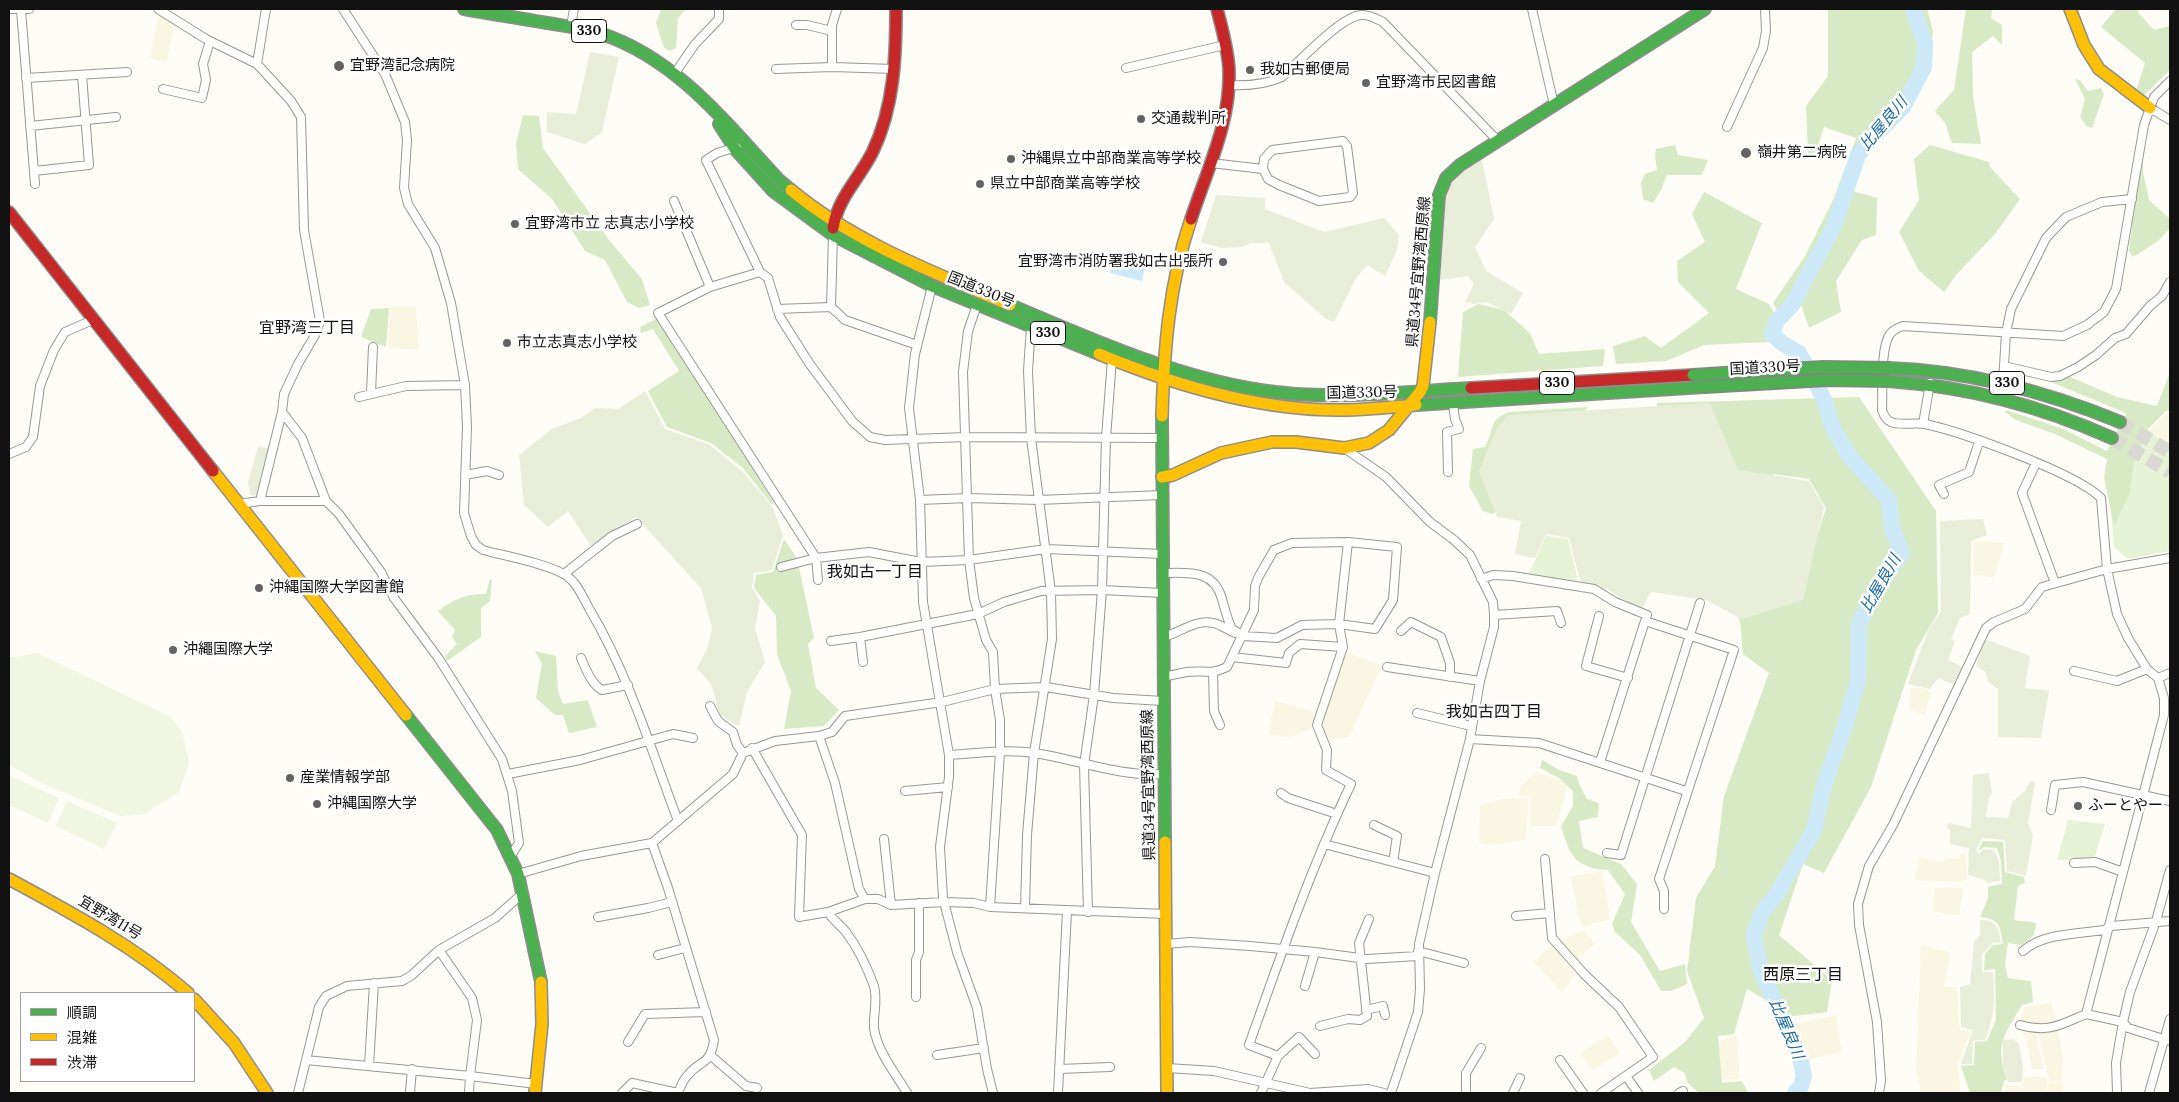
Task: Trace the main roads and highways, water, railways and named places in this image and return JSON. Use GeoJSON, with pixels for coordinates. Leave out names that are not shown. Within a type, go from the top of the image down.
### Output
{"type":"FeatureCollection","features":[{"type":"Feature","properties":{"kind":"main road","name":"国道330号"},"geometry":{"type":"LineString","coordinates":[[464,9],[571,26],[603,34],[642,51],[675,74],[698,94],[740,145],[773,191],[833,235],[932,286],[977,305],[1164,379],[1235,398],[1275,405],[1342,410],[1808,380],[1888,381],[1963,388],[2019,401],[2066,418],[2112,438]]}},
{"type":"Feature","properties":{"kind":"main road"},"geometry":{"type":"LineString","coordinates":[[833,235],[838,205],[866,163],[885,119],[895,69],[896,9]]}},
{"type":"Feature","properties":{"kind":"main road","name":"県道34号宜野湾西原線"},"geometry":{"type":"LineString","coordinates":[[1167,1093],[1162,495],[1163,366],[1178,261],[1191,216],[1224,120],[1229,85],[1225,45],[1217,9]]}},
{"type":"Feature","properties":{"kind":"main road","name":"県道34号宜野湾西原線"},"geometry":{"type":"LineString","coordinates":[[1162,476],[1173,474],[1221,453],[1272,442],[1296,442],[1344,448],[1369,443],[1384,435],[1420,392],[1424,379],[1439,195],[1450,173],[1705,9]]}},
{"type":"Feature","properties":{"kind":"main road"},"geometry":{"type":"LineString","coordinates":[[2070,9],[2079,37],[2092,60],[2104,75],[2150,108]]}},
{"type":"Feature","properties":{"kind":"main road","name":"国道330号"},"geometry":{"type":"LineString","coordinates":[[740,145],[779,180],[834,222],[878,246],[1072,332],[1194,376],[1286,394],[1339,396],[1823,367],[1933,370],[2003,382],[2067,401],[2120,422]]}},
{"type":"Feature","properties":{"kind":"main road"},"geometry":{"type":"LineString","coordinates":[[9,212],[497,830],[518,874],[535,948],[542,999],[535,1089]]}},
{"type":"Feature","properties":{"kind":"main road","name":"宜野湾11号"},"geometry":{"type":"LineString","coordinates":[[9,879],[107,932],[169,976],[187,992]]}},
{"type":"Feature","properties":{"kind":"main road"},"geometry":{"type":"LineString","coordinates":[[195,1000],[236,1046],[267,1093]]}},
{"type":"Feature","properties":{"kind":"water"},"geometry":{"type":"Polygon","coordinates":[[[1114,252],[1147,261],[1142,281],[1110,273],[1114,252]]]}},
{"type":"Feature","properties":{"kind":"waterway","name":"比屋良川"},"geometry":{"type":"LineString","coordinates":[[1795,1093],[1801,1086],[1804,1076],[1800,1058],[1760,969],[1754,935],[1761,915],[1778,892],[1814,830],[1824,785],[1843,732],[1858,680],[1859,624],[1877,588],[1902,553],[1892,529],[1889,500],[1849,456],[1832,426],[1824,399],[1799,353],[1782,343],[1772,334],[1777,321],[1792,305],[1834,226],[1858,155],[1903,107],[1924,67],[1925,43],[1913,9]]}},
{"type":"Feature","properties":{"kind":"tunnel"},"geometry":{"type":"LineString","coordinates":[[2120,422],[2170,452]]}},
{"type":"Feature","properties":{"kind":"tunnel"},"geometry":{"type":"LineString","coordinates":[[2112,438],[2170,472]]}},
{"type":"Feature","properties":{"kind":"place","name":"宜野湾記念病院"},"geometry":{"type":"Point","coordinates":[339,66]}},
{"type":"Feature","properties":{"kind":"place","name":"我如古郵便局"},"geometry":{"type":"Point","coordinates":[1250,70]}},
{"type":"Feature","properties":{"kind":"place","name":"宜野湾市民図書館"},"geometry":{"type":"Point","coordinates":[1366,83]}},
{"type":"Feature","properties":{"kind":"place","name":"交通裁判所"},"geometry":{"type":"Point","coordinates":[1141,119]}},
{"type":"Feature","properties":{"kind":"place","name":"嶺井第二病院"},"geometry":{"type":"Point","coordinates":[1746,153]}},
{"type":"Feature","properties":{"kind":"place","name":"沖縄県立中部商業高等学校"},"geometry":{"type":"Point","coordinates":[1011,159]}},
{"type":"Feature","properties":{"kind":"place","name":"県立中部商業高等学校"},"geometry":{"type":"Point","coordinates":[980,184]}},
{"type":"Feature","properties":{"kind":"place","name":"宜野湾市立 志真志小学校"},"geometry":{"type":"Point","coordinates":[515,224]}},
{"type":"Feature","properties":{"kind":"place","name":"宜野湾市消防署我如古出張所"},"geometry":{"type":"Point","coordinates":[1223,262]}},
{"type":"Feature","properties":{"kind":"place","name":"市立志真志小学校"},"geometry":{"type":"Point","coordinates":[507,343]}},
{"type":"Feature","properties":{"kind":"place","name":"沖縄国際大学図書館"},"geometry":{"type":"Point","coordinates":[259,588]}},
{"type":"Feature","properties":{"kind":"place","name":"沖繩国際大学"},"geometry":{"type":"Point","coordinates":[173,650]}},
{"type":"Feature","properties":{"kind":"place","name":"産業情報学部"},"geometry":{"type":"Point","coordinates":[290,778]}},
{"type":"Feature","properties":{"kind":"place","name":"沖縄国際大学"},"geometry":{"type":"Point","coordinates":[317,804]}},
{"type":"Feature","properties":{"kind":"place","name":"ふーとやー"},"geometry":{"type":"Point","coordinates":[2078,806]}},
{"type":"Feature","properties":{"kind":"district","name":"宜野湾三丁目"},"geometry":{"type":"Point","coordinates":[307,328]}},
{"type":"Feature","properties":{"kind":"district","name":"我如古一丁目"},"geometry":{"type":"Point","coordinates":[875,572]}},
{"type":"Feature","properties":{"kind":"district","name":"我如古四丁目"},"geometry":{"type":"Point","coordinates":[1494,712]}},
{"type":"Feature","properties":{"kind":"district","name":"西原三丁目"},"geometry":{"type":"Point","coordinates":[1803,975]}}]}
